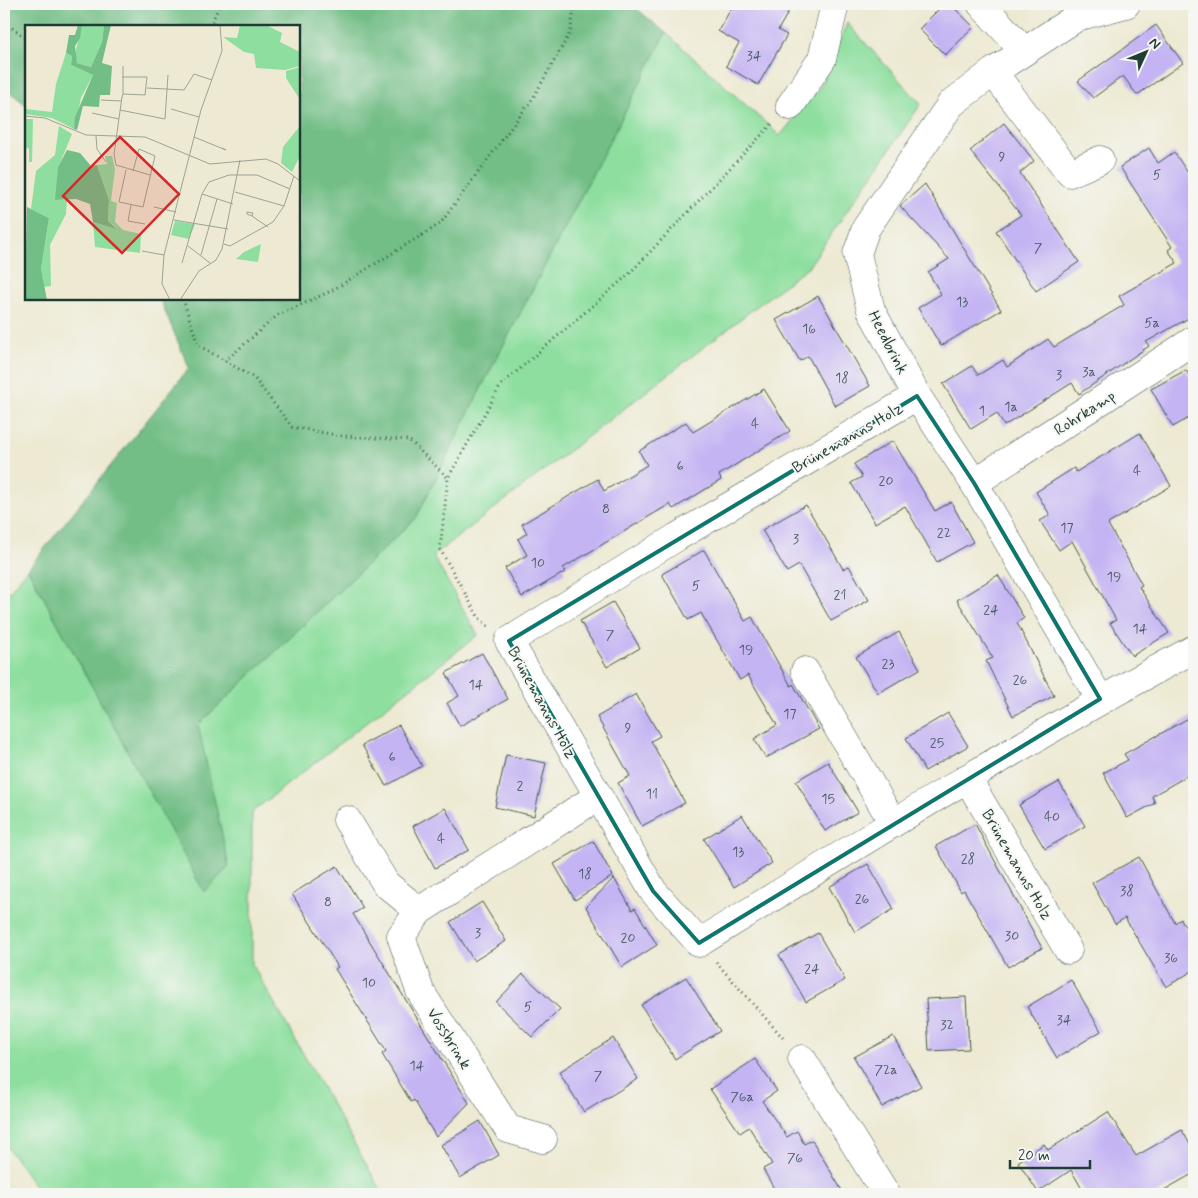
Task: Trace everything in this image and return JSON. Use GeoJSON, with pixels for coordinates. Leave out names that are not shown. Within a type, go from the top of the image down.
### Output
{"type":"FeatureCollection","features":[{"type":"Feature","properties":{"kind":"street"},"geometry":{"type":"LineString","coordinates":[[790,106],[822,59],[835,4]]}},
{"type":"Feature","properties":{"kind":"street"},"geometry":{"type":"LineString","coordinates":[[981,4],[1024,50]]}},
{"type":"Feature","properties":{"kind":"street","name":"Heedbrink"},"geometry":{"type":"LineString","coordinates":[[1100,699],[974,483],[916,396],[871,310],[856,254],[866,228],[950,104],[1024,50],[1077,17],[1126,4]]}},
{"type":"Feature","properties":{"kind":"street"},"geometry":{"type":"LineString","coordinates":[[993,72],[1070,173],[1100,160]]}},
{"type":"Feature","properties":{"kind":"street","name":"Rohrkamp"},"geometry":{"type":"LineString","coordinates":[[974,483],[1194,340]]}},
{"type":"Feature","properties":{"kind":"street","name":"Brünemanns Holz"},"geometry":{"type":"LineString","coordinates":[[699,943],[653,891],[596,797],[509,641],[677,537],[916,396]]}},
{"type":"Feature","properties":{"kind":"street"},"geometry":{"type":"LineString","coordinates":[[699,943],[967,778],[1100,699],[1194,648]]}},
{"type":"Feature","properties":{"kind":"street"},"geometry":{"type":"LineString","coordinates":[[804,671],[893,823]]}},
{"type":"Feature","properties":{"kind":"street","name":"Brünemanns Holz"},"geometry":{"type":"LineString","coordinates":[[967,778],[1068,950]]}},
{"type":"Feature","properties":{"kind":"street","name":"Vossbrink"},"geometry":{"type":"LineString","coordinates":[[543,1139],[508,1129],[420,991],[401,936],[420,911],[596,797]]}},
{"type":"Feature","properties":{"kind":"street"},"geometry":{"type":"LineString","coordinates":[[346,820],[386,884],[420,911]]}},
{"type":"Feature","properties":{"kind":"street"},"geometry":{"type":"LineString","coordinates":[[802,1059],[886,1194]]}},
{"type":"Feature","properties":{"kind":"path"},"geometry":{"type":"LineString","coordinates":[[210,25],[220,4]]}},
{"type":"Feature","properties":{"kind":"path"},"geometry":{"type":"LineString","coordinates":[[225,361],[278,315],[330,291],[440,224],[533,98],[570,33],[575,4]]}},
{"type":"Feature","properties":{"kind":"path"},"geometry":{"type":"LineString","coordinates":[[4,22],[25,37]]}},
{"type":"Feature","properties":{"kind":"path"},"geometry":{"type":"LineString","coordinates":[[509,641],[479,618],[440,549],[448,478],[501,385],[628,275],[790,106]]}},
{"type":"Feature","properties":{"kind":"path"},"geometry":{"type":"LineString","coordinates":[[183,300],[198,345],[254,378],[292,427],[342,436],[409,440],[448,478]]}},
{"type":"Feature","properties":{"kind":"path"},"geometry":{"type":"LineString","coordinates":[[699,943],[802,1059]]}},
{"type":"Feature","properties":{"kind":"highlighted area"},"geometry":{"type":"Polygon","coordinates":[[[917,396],[974,483],[1100,699],[699,943],[653,891],[509,641],[917,396]]]}},
{"type":"Feature","properties":{"kind":"green space"},"geometry":{"type":"Polygon","coordinates":[[[4,4],[631,4],[666,33],[479,392],[416,518],[198,725],[229,867],[204,892],[28,569],[189,368],[160,300],[300,300],[300,25],[25,25],[25,104],[4,87],[4,4]]]}},
{"type":"Feature","properties":{"kind":"green space"},"geometry":{"type":"Polygon","coordinates":[[[847,23],[921,104],[809,266],[433,556],[478,635],[252,812],[252,964],[383,1194],[41,1194],[4,1143],[4,598],[28,569],[204,891],[229,867],[198,725],[416,518],[479,392],[666,33],[780,136],[822,84],[847,23]]]}},
{"type":"Feature","properties":{"kind":"building"},"geometry":{"type":"Polygon","coordinates":[[[734,4],[793,4],[778,30],[787,35],[758,85],[726,66],[739,43],[718,31],[734,4]]]}},
{"type":"Feature","properties":{"kind":"building"},"geometry":{"type":"Polygon","coordinates":[[[944,4],[950,4],[974,27],[945,55],[919,29],[944,4]]]}},
{"type":"Feature","properties":{"kind":"building"},"geometry":{"type":"Polygon","coordinates":[[[1156,25],[1183,63],[1137,95],[1123,76],[1093,98],[1078,81],[1156,25]]]}},
{"type":"Feature","properties":{"kind":"building"},"geometry":{"type":"Polygon","coordinates":[[[1004,123],[1034,161],[1020,173],[1079,262],[1036,291],[996,231],[1021,215],[970,151],[1004,123]]]}},
{"type":"Feature","properties":{"kind":"building"},"geometry":{"type":"Polygon","coordinates":[[[1149,148],[1158,163],[1174,152],[1194,182],[1194,315],[1146,342],[1149,346],[1079,394],[1072,383],[1004,426],[997,413],[971,429],[943,384],[972,366],[978,375],[1003,360],[1007,367],[1048,339],[1054,347],[1124,305],[1119,296],[1177,263],[1168,250],[1172,247],[1120,167],[1149,148]]]}},
{"type":"Feature","properties":{"kind":"building"},"geometry":{"type":"Polygon","coordinates":[[[925,184],[1001,310],[941,346],[918,308],[941,294],[928,272],[949,259],[900,206],[925,184]]]}},
{"type":"Feature","properties":{"kind":"building"},"geometry":{"type":"Polygon","coordinates":[[[818,296],[870,386],[835,406],[808,356],[800,361],[776,320],[818,296]]]}},
{"type":"Feature","properties":{"kind":"building"},"geometry":{"type":"Polygon","coordinates":[[[1186,370],[1194,384],[1194,415],[1173,427],[1151,389],[1186,370]]]}},
{"type":"Feature","properties":{"kind":"building"},"geometry":{"type":"Polygon","coordinates":[[[764,389],[790,431],[719,475],[721,480],[673,509],[670,504],[563,568],[565,572],[522,597],[505,568],[527,555],[518,539],[527,533],[522,524],[598,479],[604,491],[647,465],[639,451],[686,422],[693,432],[764,389]]]}},
{"type":"Feature","properties":{"kind":"building"},"geometry":{"type":"Polygon","coordinates":[[[1140,433],[1171,486],[1108,524],[1142,585],[1139,587],[1169,633],[1132,656],[1110,623],[1116,620],[1072,541],[1059,550],[1040,521],[1050,515],[1036,492],[1074,468],[1076,472],[1140,433]]]}},
{"type":"Feature","properties":{"kind":"building"},"geometry":{"type":"Polygon","coordinates":[[[893,441],[935,511],[951,502],[973,542],[937,562],[905,506],[875,523],[851,483],[862,477],[854,464],[893,441]]]}},
{"type":"Feature","properties":{"kind":"building"},"geometry":{"type":"Polygon","coordinates":[[[806,505],[843,569],[849,566],[869,600],[831,621],[799,565],[787,572],[762,530],[806,505]]]}},
{"type":"Feature","properties":{"kind":"building"},"geometry":{"type":"Polygon","coordinates":[[[704,550],[745,621],[752,617],[791,686],[793,684],[819,729],[766,758],[754,739],[777,725],[748,675],[740,680],[701,613],[688,620],[662,574],[704,550]]]}},
{"type":"Feature","properties":{"kind":"building"},"geometry":{"type":"Polygon","coordinates":[[[998,575],[1024,618],[1017,623],[1054,696],[1013,716],[986,661],[993,658],[957,600],[998,575]]]}},
{"type":"Feature","properties":{"kind":"building"},"geometry":{"type":"Polygon","coordinates":[[[613,602],[640,648],[607,667],[580,621],[613,602]]]}},
{"type":"Feature","properties":{"kind":"building"},"geometry":{"type":"Polygon","coordinates":[[[899,632],[920,669],[878,693],[856,657],[899,632]]]}},
{"type":"Feature","properties":{"kind":"building"},"geometry":{"type":"Polygon","coordinates":[[[482,653],[508,699],[460,726],[447,703],[459,696],[446,673],[482,653]]]}},
{"type":"Feature","properties":{"kind":"building"},"geometry":{"type":"Polygon","coordinates":[[[636,694],[660,736],[651,741],[685,803],[642,826],[618,783],[630,776],[597,717],[636,694]]]}},
{"type":"Feature","properties":{"kind":"building"},"geometry":{"type":"Polygon","coordinates":[[[948,713],[968,746],[925,771],[906,738],[948,713]]]}},
{"type":"Feature","properties":{"kind":"building"},"geometry":{"type":"Polygon","coordinates":[[[1194,715],[1194,772],[1152,796],[1155,803],[1127,818],[1103,773],[1128,760],[1124,754],[1194,715]]]}},
{"type":"Feature","properties":{"kind":"building"},"geometry":{"type":"Polygon","coordinates":[[[399,725],[422,766],[386,786],[362,745],[399,725]]]}},
{"type":"Feature","properties":{"kind":"building"},"geometry":{"type":"Polygon","coordinates":[[[506,755],[546,763],[534,816],[495,807],[506,755]]]}},
{"type":"Feature","properties":{"kind":"building"},"geometry":{"type":"Polygon","coordinates":[[[828,762],[858,812],[825,831],[796,781],[828,762]]]}},
{"type":"Feature","properties":{"kind":"building"},"geometry":{"type":"Polygon","coordinates":[[[1059,782],[1085,826],[1045,849],[1019,805],[1059,782]]]}},
{"type":"Feature","properties":{"kind":"building"},"geometry":{"type":"Polygon","coordinates":[[[445,808],[469,850],[435,868],[413,826],[445,808]]]}},
{"type":"Feature","properties":{"kind":"building"},"geometry":{"type":"Polygon","coordinates":[[[742,815],[772,863],[734,887],[704,839],[742,815]]]}},
{"type":"Feature","properties":{"kind":"building"},"geometry":{"type":"Polygon","coordinates":[[[975,824],[1042,948],[1008,967],[964,890],[961,892],[936,846],[975,824]]]}},
{"type":"Feature","properties":{"kind":"building"},"geometry":{"type":"Polygon","coordinates":[[[593,841],[613,876],[575,900],[554,864],[593,841]]]}},
{"type":"Feature","properties":{"kind":"building"},"geometry":{"type":"Polygon","coordinates":[[[1139,857],[1175,923],[1181,919],[1194,942],[1194,970],[1166,987],[1125,918],[1115,924],[1092,883],[1139,857]]]}},
{"type":"Feature","properties":{"kind":"building"},"geometry":{"type":"Polygon","coordinates":[[[868,864],[894,909],[855,932],[829,887],[868,864]]]}},
{"type":"Feature","properties":{"kind":"building"},"geometry":{"type":"Polygon","coordinates":[[[337,866],[363,908],[353,914],[469,1103],[436,1137],[414,1100],[411,1102],[382,1054],[386,1051],[335,969],[338,967],[292,894],[337,866]]]}},
{"type":"Feature","properties":{"kind":"building"},"geometry":{"type":"Polygon","coordinates":[[[614,878],[632,910],[635,908],[657,945],[622,967],[586,907],[614,878]]]}},
{"type":"Feature","properties":{"kind":"building"},"geometry":{"type":"Polygon","coordinates":[[[482,902],[506,941],[474,961],[450,922],[482,902]]]}},
{"type":"Feature","properties":{"kind":"building"},"geometry":{"type":"Polygon","coordinates":[[[818,933],[845,980],[806,1002],[779,955],[818,933]]]}},
{"type":"Feature","properties":{"kind":"building"},"geometry":{"type":"Polygon","coordinates":[[[523,974],[560,1009],[532,1037],[496,1002],[523,974]]]}},
{"type":"Feature","properties":{"kind":"building"},"geometry":{"type":"Polygon","coordinates":[[[686,977],[720,1031],[675,1059],[641,1005],[686,977]]]}},
{"type":"Feature","properties":{"kind":"building"},"geometry":{"type":"Polygon","coordinates":[[[1071,980],[1101,1031],[1057,1058],[1027,1007],[1071,980]]]}},
{"type":"Feature","properties":{"kind":"building"},"geometry":{"type":"Polygon","coordinates":[[[966,997],[969,1049],[929,1051],[926,999],[966,997]]]}},
{"type":"Feature","properties":{"kind":"building"},"geometry":{"type":"Polygon","coordinates":[[[893,1036],[921,1086],[882,1107],[854,1057],[893,1036]]]}},
{"type":"Feature","properties":{"kind":"building"},"geometry":{"type":"Polygon","coordinates":[[[613,1038],[638,1079],[584,1112],[559,1072],[613,1038]]]}},
{"type":"Feature","properties":{"kind":"building"},"geometry":{"type":"Polygon","coordinates":[[[755,1059],[777,1091],[762,1101],[787,1137],[797,1131],[804,1144],[812,1140],[844,1194],[777,1194],[763,1169],[772,1164],[749,1127],[740,1133],[710,1089],[755,1059]]]}},
{"type":"Feature","properties":{"kind":"building"},"geometry":{"type":"Polygon","coordinates":[[[1108,1112],[1136,1156],[1182,1130],[1194,1152],[1194,1173],[1157,1194],[1085,1194],[1071,1170],[1038,1192],[1018,1162],[1044,1144],[1048,1150],[1108,1112]]]}},
{"type":"Feature","properties":{"kind":"building"},"geometry":{"type":"Polygon","coordinates":[[[480,1121],[499,1155],[460,1178],[441,1145],[480,1121]]]}}]}
